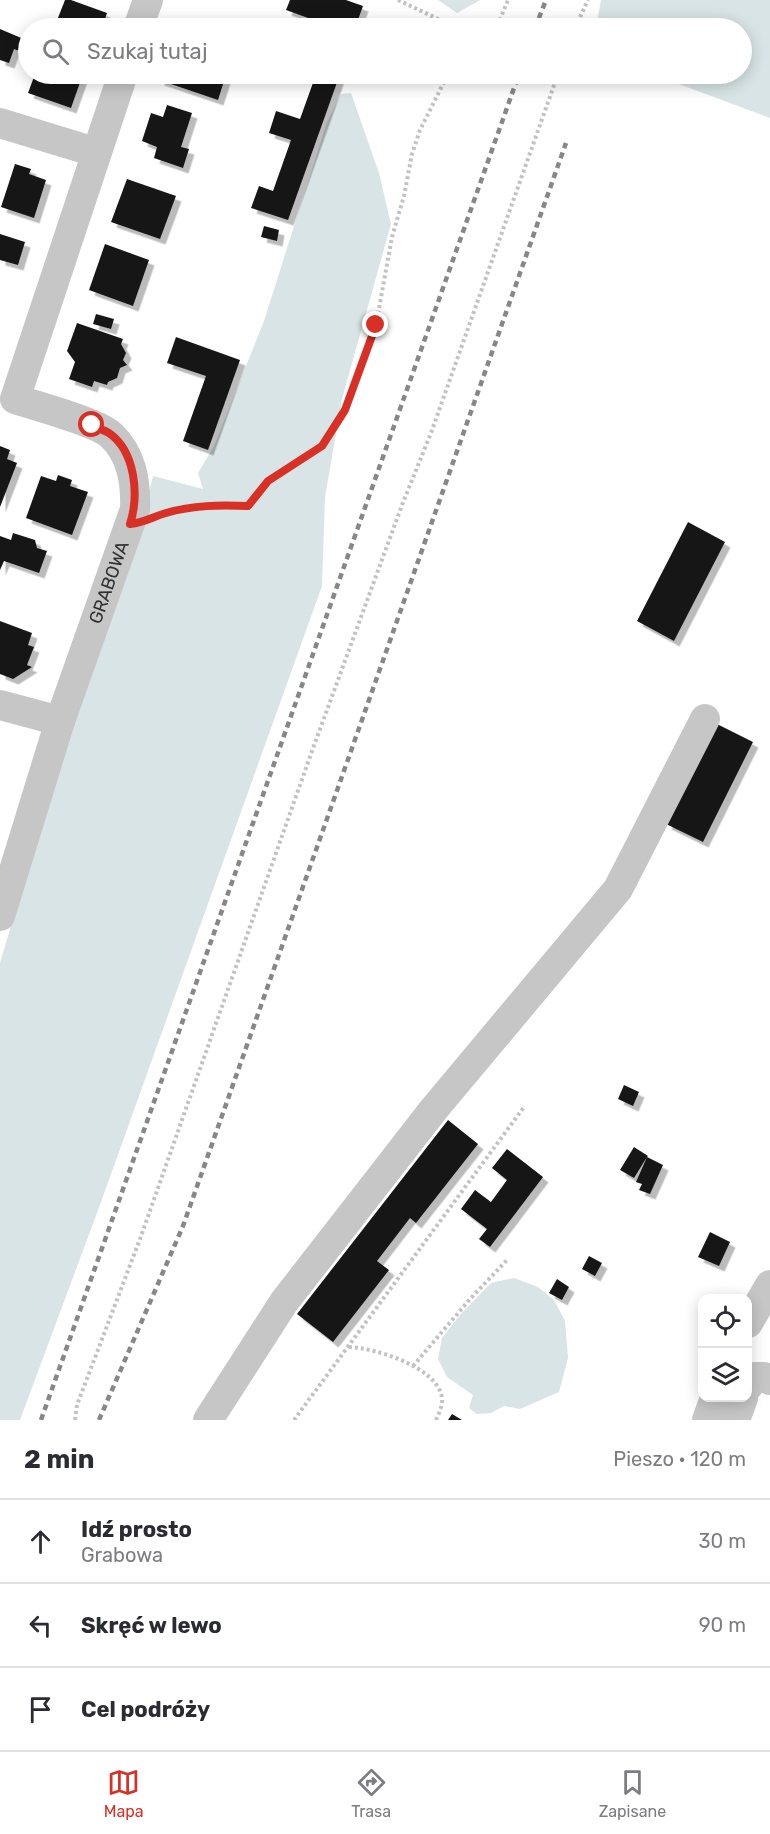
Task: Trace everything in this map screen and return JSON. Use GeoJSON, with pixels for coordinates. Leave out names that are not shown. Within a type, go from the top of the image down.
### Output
{"type":"FeatureCollection","features":[{"type":"Feature","properties":{"kind":"street"},"geometry":{"type":"LineString","coordinates":[[142,18],[148,0]]}},
{"type":"Feature","properties":{"kind":"street","name":"GRABOWA"},"geometry":{"type":"LineString","coordinates":[[0,916],[60,721],[135,509],[132,469],[121,448],[110,434],[92,425],[7,396],[119,84]]}},
{"type":"Feature","properties":{"kind":"street"},"geometry":{"type":"LineString","coordinates":[[0,123],[95,152]]}},
{"type":"Feature","properties":{"kind":"street"},"geometry":{"type":"LineString","coordinates":[[0,705],[60,721]]}},
{"type":"Feature","properties":{"kind":"street"},"geometry":{"type":"LineString","coordinates":[[208,1420],[291,1293],[434,1109],[618,889],[705,719]]}},
{"type":"Feature","properties":{"kind":"street"},"geometry":{"type":"LineString","coordinates":[[752,1315],[770,1285]]}},
{"type":"Feature","properties":{"kind":"street"},"geometry":{"type":"LineString","coordinates":[[752,1380],[755,1377],[770,1380]]}},
{"type":"Feature","properties":{"kind":"street"},"geometry":{"type":"LineString","coordinates":[[707,1420],[714,1402]]}},
{"type":"Feature","properties":{"kind":"street"},"geometry":{"type":"LineString","coordinates":[[735,1420],[742,1402]]}},
{"type":"Feature","properties":{"kind":"path"},"geometry":{"type":"LineString","coordinates":[[398,0],[436,18]]}},
{"type":"Feature","properties":{"kind":"path"},"geometry":{"type":"LineString","coordinates":[[501,18],[508,0]]}},
{"type":"Feature","properties":{"kind":"path"},"geometry":{"type":"LineString","coordinates":[[580,18],[588,0]]}},
{"type":"Feature","properties":{"kind":"path"},"geometry":{"type":"LineString","coordinates":[[130,524],[144,522],[164,513],[197,506],[248,506],[268,481],[322,446],[345,410],[376,325],[392,237],[404,196],[412,154],[420,130],[443,84]]}},
{"type":"Feature","properties":{"kind":"path"},"geometry":{"type":"LineString","coordinates":[[75,1420],[76,1405],[140,1239],[554,84]]}},
{"type":"Feature","properties":{"kind":"path"},"geometry":{"type":"LineString","coordinates":[[294,1420],[524,1107]]}},
{"type":"Feature","properties":{"kind":"path"},"geometry":{"type":"LineString","coordinates":[[413,1366],[431,1347],[443,1329],[508,1259]]}},
{"type":"Feature","properties":{"kind":"path"},"geometry":{"type":"LineString","coordinates":[[349,1347],[377,1352],[413,1366],[430,1376],[438,1385],[443,1399],[436,1420]]}},
{"type":"Feature","properties":{"kind":"shaded area"},"geometry":{"type":"Polygon","coordinates":[[[438,0],[480,0],[457,13],[438,0]]]}},
{"type":"Feature","properties":{"kind":"shaded area"},"geometry":{"type":"Polygon","coordinates":[[[601,0],[770,0],[770,118],[679,84],[752,84],[752,18],[598,18],[601,0]]]}},
{"type":"Feature","properties":{"kind":"shaded area"},"geometry":{"type":"Polygon","coordinates":[[[351,93],[379,173],[391,224],[342,399],[325,497],[322,586],[101,1202],[20,1420],[0,1420],[0,963],[53,783],[139,534],[153,476],[203,489],[198,473],[214,446],[264,321],[327,122],[341,94],[351,93]]]}},
{"type":"Feature","properties":{"kind":"shaded area"},"geometry":{"type":"Polygon","coordinates":[[[514,1278],[538,1287],[554,1300],[565,1321],[568,1358],[559,1392],[520,1409],[504,1406],[491,1413],[477,1414],[469,1408],[473,1395],[447,1377],[438,1359],[442,1338],[460,1315],[491,1283],[514,1278]]]}},
{"type":"Feature","properties":{"kind":"building"},"geometry":{"type":"Polygon","coordinates":[[[65,0],[107,13],[105,18],[58,18],[65,0]]]}},
{"type":"Feature","properties":{"kind":"building"},"geometry":{"type":"Polygon","coordinates":[[[290,0],[346,0],[363,6],[359,18],[308,18],[286,10],[290,0]]]}},
{"type":"Feature","properties":{"kind":"building"},"geometry":{"type":"Polygon","coordinates":[[[0,29],[18,37],[18,50],[14,49],[9,63],[0,60],[0,29]]]}},
{"type":"Feature","properties":{"kind":"building"},"geometry":{"type":"Polygon","coordinates":[[[31,84],[79,84],[71,108],[28,93],[31,84]]]}},
{"type":"Feature","properties":{"kind":"building"},"geometry":{"type":"Polygon","coordinates":[[[171,84],[223,84],[218,100],[171,84]]]}},
{"type":"Feature","properties":{"kind":"building"},"geometry":{"type":"Polygon","coordinates":[[[313,84],[336,84],[288,220],[251,208],[259,186],[273,191],[291,140],[269,133],[276,111],[300,119],[313,84]]]}},
{"type":"Feature","properties":{"kind":"building"},"geometry":{"type":"Polygon","coordinates":[[[167,105],[192,113],[181,147],[189,149],[183,168],[154,158],[157,147],[142,141],[151,113],[163,117],[167,105]]]}},
{"type":"Feature","properties":{"kind":"building"},"geometry":{"type":"Polygon","coordinates":[[[15,164],[31,169],[29,174],[46,180],[34,218],[1,207],[15,164]]]}},
{"type":"Feature","properties":{"kind":"building"},"geometry":{"type":"Polygon","coordinates":[[[127,179],[176,196],[160,239],[111,222],[127,179]]]}},
{"type":"Feature","properties":{"kind":"building"},"geometry":{"type":"Polygon","coordinates":[[[264,226],[279,230],[277,241],[261,237],[264,226]]]}},
{"type":"Feature","properties":{"kind":"building"},"geometry":{"type":"Polygon","coordinates":[[[0,234],[25,242],[18,265],[0,260],[0,234]]]}},
{"type":"Feature","properties":{"kind":"building"},"geometry":{"type":"Polygon","coordinates":[[[105,244],[149,260],[133,306],[89,290],[105,244]]]}},
{"type":"Feature","properties":{"kind":"building"},"geometry":{"type":"Polygon","coordinates":[[[96,314],[114,319],[111,329],[93,324],[96,314]]]}},
{"type":"Feature","properties":{"kind":"building"},"geometry":{"type":"Polygon","coordinates":[[[77,323],[123,339],[121,344],[126,353],[123,360],[127,365],[120,368],[117,378],[108,382],[107,385],[94,381],[92,387],[69,379],[75,362],[67,351],[77,323]]]}},
{"type":"Feature","properties":{"kind":"building"},"geometry":{"type":"Polygon","coordinates":[[[176,337],[240,360],[208,450],[183,441],[206,376],[167,363],[176,337]]]}},
{"type":"Feature","properties":{"kind":"building"},"geometry":{"type":"Polygon","coordinates":[[[0,446],[10,450],[7,459],[17,463],[0,507],[0,446]]]}},
{"type":"Feature","properties":{"kind":"building"},"geometry":{"type":"Polygon","coordinates":[[[58,475],[72,480],[70,486],[88,492],[72,535],[26,518],[41,476],[56,481],[58,475]]]}},
{"type":"Feature","properties":{"kind":"building"},"geometry":{"type":"Polygon","coordinates":[[[688,522],[725,542],[674,641],[637,621],[688,522]]]}},
{"type":"Feature","properties":{"kind":"building"},"geometry":{"type":"Polygon","coordinates":[[[13,533],[35,540],[37,548],[47,551],[39,573],[4,561],[0,570],[0,536],[11,540],[13,533]]]}},
{"type":"Feature","properties":{"kind":"building"},"geometry":{"type":"Polygon","coordinates":[[[0,621],[32,633],[28,645],[34,647],[27,665],[32,667],[13,679],[0,674],[0,621]]]}},
{"type":"Feature","properties":{"kind":"building"},"geometry":{"type":"Polygon","coordinates":[[[717,724],[753,742],[703,842],[666,824],[717,724]]]}},
{"type":"Feature","properties":{"kind":"building"},"geometry":{"type":"Polygon","coordinates":[[[624,1085],[639,1092],[633,1106],[618,1099],[624,1085]]]}},
{"type":"Feature","properties":{"kind":"building"},"geometry":{"type":"Polygon","coordinates":[[[448,1120],[478,1144],[416,1223],[410,1218],[377,1261],[389,1270],[333,1342],[297,1314],[448,1120]]]}},
{"type":"Feature","properties":{"kind":"building"},"geometry":{"type":"Polygon","coordinates":[[[634,1147],[648,1156],[634,1178],[620,1170],[634,1147]]]}},
{"type":"Feature","properties":{"kind":"building"},"geometry":{"type":"Polygon","coordinates":[[[507,1149],[543,1177],[490,1247],[479,1239],[487,1229],[461,1209],[475,1190],[491,1202],[507,1180],[492,1168],[507,1149]]]}},
{"type":"Feature","properties":{"kind":"building"},"geometry":{"type":"Polygon","coordinates":[[[647,1157],[663,1165],[650,1194],[639,1190],[642,1184],[636,1182],[647,1157]]]}},
{"type":"Feature","properties":{"kind":"building"},"geometry":{"type":"Polygon","coordinates":[[[710,1232],[730,1242],[719,1266],[698,1257],[710,1232]]]}},
{"type":"Feature","properties":{"kind":"building"},"geometry":{"type":"Polygon","coordinates":[[[589,1256],[602,1263],[595,1276],[582,1269],[589,1256]]]}},
{"type":"Feature","properties":{"kind":"building"},"geometry":{"type":"Polygon","coordinates":[[[557,1279],[569,1287],[562,1300],[549,1293],[557,1279]]]}},
{"type":"Feature","properties":{"kind":"building"},"geometry":{"type":"Polygon","coordinates":[[[452,1414],[462,1420],[448,1420],[452,1414]]]}},
{"type":"Feature","properties":{"kind":"railway"},"geometry":{"type":"LineString","coordinates":[[539,18],[546,0]]}},
{"type":"Feature","properties":{"kind":"railway"},"geometry":{"type":"LineString","coordinates":[[41,1420],[515,84]]}},
{"type":"Feature","properties":{"kind":"railway"},"geometry":{"type":"LineString","coordinates":[[99,1420],[183,1226],[566,143]]}},
{"type":"Feature","properties":{"kind":"route"},"geometry":{"type":"LineString","coordinates":[[92,425],[110,434],[121,448],[132,469],[135,509],[130,524],[144,522],[164,513],[197,506],[248,506],[268,481],[322,446],[345,410],[376,325]]}}]}
